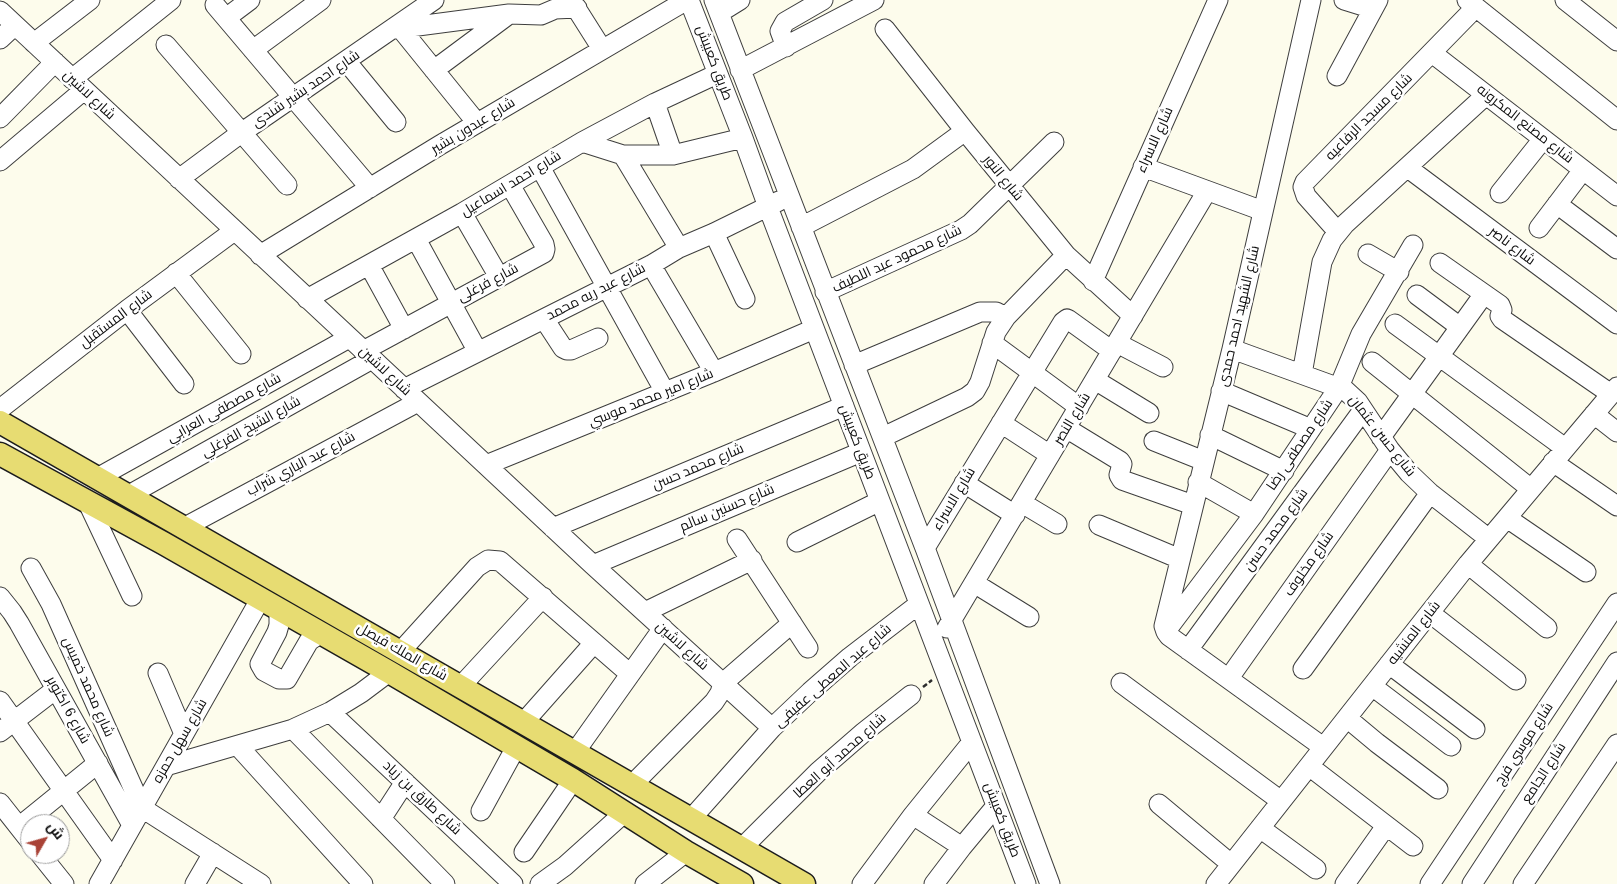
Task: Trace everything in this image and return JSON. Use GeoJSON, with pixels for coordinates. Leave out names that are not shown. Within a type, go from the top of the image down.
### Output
{"type":"FeatureCollection","features":[{"type":"Feature","properties":{"kind":"main road","name":"شارع الملك فيصل"},"geometry":{"type":"LineString","coordinates":[[0,422],[804,884]]}},
{"type":"Feature","properties":{"kind":"main road","name":"شارع الملك فيصل"},"geometry":{"type":"LineString","coordinates":[[0,454],[218,574],[389,672],[573,780],[686,852],[742,884]]}},
{"type":"Feature","properties":{"kind":"main road"},"geometry":{"type":"LineString","coordinates":[[218,574],[230,553]]}},
{"type":"Feature","properties":{"kind":"street"},"geometry":{"type":"LineString","coordinates":[[34,43],[90,0]]}},
{"type":"Feature","properties":{"kind":"street"},"geometry":{"type":"LineString","coordinates":[[0,161],[78,84],[171,0]]}},
{"type":"Feature","properties":{"kind":"street"},"geometry":{"type":"LineString","coordinates":[[250,0],[220,11],[370,188]]}},
{"type":"Feature","properties":{"kind":"street"},"geometry":{"type":"LineString","coordinates":[[253,50],[321,0]]}},
{"type":"Feature","properties":{"kind":"street","name":"شارع احمد بشير شندى"},"geometry":{"type":"LineString","coordinates":[[179,179],[241,133],[396,29],[434,0]]}},
{"type":"Feature","properties":{"kind":"street","name":"شارع عبدون بشير"},"geometry":{"type":"LineString","coordinates":[[260,255],[477,123],[688,0]]}},
{"type":"Feature","properties":{"kind":"street","name":"طريق كعبيش"},"geometry":{"type":"LineString","coordinates":[[688,0],[744,138],[814,329],[1004,826],[1020,880]]}},
{"type":"Feature","properties":{"kind":"street"},"geometry":{"type":"LineString","coordinates":[[717,7],[740,0]]}},
{"type":"Feature","properties":{"kind":"street"},"geometry":{"type":"LineString","coordinates":[[786,47],[780,31],[785,22],[823,0]]}},
{"type":"Feature","properties":{"kind":"street"},"geometry":{"type":"LineString","coordinates":[[740,70],[874,0]]}},
{"type":"Feature","properties":{"kind":"street","name":"شارع الاسراء"},"geometry":{"type":"LineString","coordinates":[[1093,281],[1218,0]]}},
{"type":"Feature","properties":{"kind":"street","name":"شارع الشهيد احمد حمدى"},"geometry":{"type":"LineString","coordinates":[[1166,632],[1164,626],[1232,349],[1311,0]]}},
{"type":"Feature","properties":{"kind":"street"},"geometry":{"type":"LineString","coordinates":[[1336,76],[1375,5],[1344,0]]}},
{"type":"Feature","properties":{"kind":"street"},"geometry":{"type":"LineString","coordinates":[[1565,0],[1617,42]]}},
{"type":"Feature","properties":{"kind":"street"},"geometry":{"type":"LineString","coordinates":[[396,29],[509,14],[541,15],[574,4],[602,49]]}},
{"type":"Feature","properties":{"kind":"street"},"geometry":{"type":"LineString","coordinates":[[1472,4],[1617,120]]}},
{"type":"Feature","properties":{"kind":"street","name":"شارع مسجد الرفاعيه"},"geometry":{"type":"LineString","coordinates":[[1338,232],[1306,196],[1304,192],[1305,182],[1432,53],[1472,4]]}},
{"type":"Feature","properties":{"kind":"street","name":"طريق كعبيش"},"geometry":{"type":"LineString","coordinates":[[717,7],[825,292],[883,437],[1050,884]]}},
{"type":"Feature","properties":{"kind":"street","name":"شارع لاشين"},"geometry":{"type":"LineString","coordinates":[[0,11],[486,466],[772,728]]}},
{"type":"Feature","properties":{"kind":"street"},"geometry":{"type":"LineString","coordinates":[[434,70],[509,14]]}},
{"type":"Feature","properties":{"kind":"street"},"geometry":{"type":"LineString","coordinates":[[0,39],[15,25]]}},
{"type":"Feature","properties":{"kind":"street"},"geometry":{"type":"LineString","coordinates":[[396,29],[434,70],[477,123]]}},
{"type":"Feature","properties":{"kind":"street","name":"شارع النور"},"geometry":{"type":"LineString","coordinates":[[885,29],[1066,255],[1133,316]]}},
{"type":"Feature","properties":{"kind":"street"},"geometry":{"type":"LineString","coordinates":[[166,45],[287,185]]}},
{"type":"Feature","properties":{"kind":"street","name":"شارع مصنع المكرونه"},"geometry":{"type":"LineString","coordinates":[[1432,53],[1617,196]]}},
{"type":"Feature","properties":{"kind":"street"},"geometry":{"type":"LineString","coordinates":[[346,61],[396,122]]}},
{"type":"Feature","properties":{"kind":"street"},"geometry":{"type":"LineString","coordinates":[[0,118],[55,62]]}},
{"type":"Feature","properties":{"kind":"street","name":"شارع احمد اسماعيل"},"geometry":{"type":"LineString","coordinates":[[307,299],[462,213],[582,142],[655,103],[717,74]]}},
{"type":"Feature","properties":{"kind":"street"},"geometry":{"type":"LineString","coordinates":[[1302,374],[1322,262],[1326,251],[1338,232],[1486,95]]}},
{"type":"Feature","properties":{"kind":"street"},"geometry":{"type":"LineString","coordinates":[[655,103],[673,155]]}},
{"type":"Feature","properties":{"kind":"street"},"geometry":{"type":"LineString","coordinates":[[801,227],[913,169],[965,131]]}},
{"type":"Feature","properties":{"kind":"street"},"geometry":{"type":"LineString","coordinates":[[582,142],[623,155],[673,155],[744,138]]}},
{"type":"Feature","properties":{"kind":"street"},"geometry":{"type":"LineString","coordinates":[[1500,193],[1543,139]]}},
{"type":"Feature","properties":{"kind":"street","name":"شارع محمود عبد اللطيف"},"geometry":{"type":"LineString","coordinates":[[825,292],[961,230],[970,224],[1054,142]]}},
{"type":"Feature","properties":{"kind":"street"},"geometry":{"type":"LineString","coordinates":[[623,155],[679,248]]}},
{"type":"Feature","properties":{"kind":"street"},"geometry":{"type":"LineString","coordinates":[[540,167],[665,392]]}},
{"type":"Feature","properties":{"kind":"street"},"geometry":{"type":"LineString","coordinates":[[1143,167],[1263,211]]}},
{"type":"Feature","properties":{"kind":"street","name":"شارع ناصر"},"geometry":{"type":"LineString","coordinates":[[1408,168],[1617,324]]}},
{"type":"Feature","properties":{"kind":"street"},"geometry":{"type":"LineString","coordinates":[[1539,228],[1583,170]]}},
{"type":"Feature","properties":{"kind":"street","name":"شارع فرغلى"},"geometry":{"type":"LineString","coordinates":[[368,355],[404,329],[545,251],[544,244],[510,185]]}},
{"type":"Feature","properties":{"kind":"street","name":"شارع النصر"},"geometry":{"type":"LineString","coordinates":[[935,646],[1207,191]]}},
{"type":"Feature","properties":{"kind":"street","name":"شارع عبد ريه محمد"},"geometry":{"type":"LineString","coordinates":[[404,389],[651,265],[679,248],[789,196]]}},
{"type":"Feature","properties":{"kind":"street"},"geometry":{"type":"LineString","coordinates":[[1557,204],[1617,249]]}},
{"type":"Feature","properties":{"kind":"street"},"geometry":{"type":"LineString","coordinates":[[462,213],[499,277]]}},
{"type":"Feature","properties":{"kind":"street","name":"شارع المستقبل"},"geometry":{"type":"LineString","coordinates":[[0,409],[127,310],[234,231]]}},
{"type":"Feature","properties":{"kind":"street"},"geometry":{"type":"LineString","coordinates":[[714,233],[745,299]]}},
{"type":"Feature","properties":{"kind":"street"},"geometry":{"type":"LineString","coordinates":[[416,239],[478,352]]}},
{"type":"Feature","properties":{"kind":"street","name":"شارع مصطفى رضا"},"geometry":{"type":"LineString","coordinates":[[1166,632],[1254,514],[1339,387],[1361,334],[1414,245]]}},
{"type":"Feature","properties":{"kind":"street"},"geometry":{"type":"LineString","coordinates":[[1368,254],[1398,272]]}},
{"type":"Feature","properties":{"kind":"street"},"geometry":{"type":"LineString","coordinates":[[883,437],[975,391],[980,382],[996,332],[1006,317],[1066,255]]}},
{"type":"Feature","properties":{"kind":"street"},"geometry":{"type":"LineString","coordinates":[[1440,263],[1500,305],[1502,319],[1614,391]]}},
{"type":"Feature","properties":{"kind":"street"},"geometry":{"type":"LineString","coordinates":[[369,265],[404,329]]}},
{"type":"Feature","properties":{"kind":"street"},"geometry":{"type":"LineString","coordinates":[[651,265],[714,372]]}},
{"type":"Feature","properties":{"kind":"street"},"geometry":{"type":"LineString","coordinates":[[176,273],[241,354]]}},
{"type":"Feature","properties":{"kind":"street","name":"شارع مخلوف"},"geometry":{"type":"LineString","coordinates":[[1229,678],[1386,444],[1412,394],[1484,294]]}},
{"type":"Feature","properties":{"kind":"street"},"geometry":{"type":"LineString","coordinates":[[1417,295],[1460,327]]}},
{"type":"Feature","properties":{"kind":"street"},"geometry":{"type":"LineString","coordinates":[[127,310],[184,384]]}},
{"type":"Feature","properties":{"kind":"street"},"geometry":{"type":"LineString","coordinates":[[854,365],[980,312],[996,312],[1006,317]]}},
{"type":"Feature","properties":{"kind":"street"},"geometry":{"type":"LineString","coordinates":[[544,319],[562,348],[567,350],[598,338]]}},
{"type":"Feature","properties":{"kind":"street","name":"شارع الاسراء"},"geometry":{"type":"LineString","coordinates":[[925,548],[1063,322],[1067,319],[1114,347]]}},
{"type":"Feature","properties":{"kind":"street"},"geometry":{"type":"LineString","coordinates":[[1395,324],[1565,448]]}},
{"type":"Feature","properties":{"kind":"street","name":"شارع امير محمد موسي"},"geometry":{"type":"LineString","coordinates":[[486,466],[814,329]]}},
{"type":"Feature","properties":{"kind":"street","name":"شارع مصطفى العرابي"},"geometry":{"type":"LineString","coordinates":[[99,478],[349,338]]}},
{"type":"Feature","properties":{"kind":"street"},"geometry":{"type":"LineString","coordinates":[[992,343],[1079,407]]}},
{"type":"Feature","properties":{"kind":"street"},"geometry":{"type":"LineString","coordinates":[[1114,347],[1163,367]]}},
{"type":"Feature","properties":{"kind":"street","name":"شارع حسن عثمان"},"geometry":{"type":"LineString","coordinates":[[1232,349],[1339,387],[1352,395],[1409,473],[1430,493],[1489,539]]}},
{"type":"Feature","properties":{"kind":"street","name":"شارع الشيخ الفرغلي"},"geometry":{"type":"LineString","coordinates":[[129,495],[368,355]]}},
{"type":"Feature","properties":{"kind":"street"},"geometry":{"type":"LineString","coordinates":[[1372,362],[1531,489]]}},
{"type":"Feature","properties":{"kind":"street"},"geometry":{"type":"LineString","coordinates":[[1095,380],[1148,413]]}},
{"type":"Feature","properties":{"kind":"street"},"geometry":{"type":"LineString","coordinates":[[1221,391],[1311,429]]}},
{"type":"Feature","properties":{"kind":"street","name":"شارع المنشيه"},"geometry":{"type":"LineString","coordinates":[[1216,884],[1468,564],[1614,391]]}},
{"type":"Feature","properties":{"kind":"street","name":"شارع عبد الباري شراب"},"geometry":{"type":"LineString","coordinates":[[185,527],[418,402]]}},
{"type":"Feature","properties":{"kind":"street","name":"شارع محمد حسن"},"geometry":{"type":"LineString","coordinates":[[553,528],[844,406]]}},
{"type":"Feature","properties":{"kind":"street","name":"شارع محمد حسن"},"geometry":{"type":"LineString","coordinates":[[1188,650],[1363,410]]}},
{"type":"Feature","properties":{"kind":"street"},"geometry":{"type":"LineString","coordinates":[[1594,414],[1617,432]]}},
{"type":"Feature","properties":{"kind":"street"},"geometry":{"type":"LineString","coordinates":[[1001,423],[1050,455]]}},
{"type":"Feature","properties":{"kind":"street"},"geometry":{"type":"LineString","coordinates":[[1066,428],[1120,460],[1122,464],[1119,475],[1122,480],[1193,505]]}},
{"type":"Feature","properties":{"kind":"street"},"geometry":{"type":"LineString","coordinates":[[1210,435],[1284,471]]}},
{"type":"Feature","properties":{"kind":"street"},"geometry":{"type":"LineString","coordinates":[[1154,441],[1204,461]]}},
{"type":"Feature","properties":{"kind":"street","name":"شارع حسنين سالم"},"geometry":{"type":"LineString","coordinates":[[593,565],[861,452]]}},
{"type":"Feature","properties":{"kind":"street"},"geometry":{"type":"LineString","coordinates":[[1553,462],[1617,506]]}},
{"type":"Feature","properties":{"kind":"street"},"geometry":{"type":"LineString","coordinates":[[1198,482],[1254,514]]}},
{"type":"Feature","properties":{"kind":"street"},"geometry":{"type":"LineString","coordinates":[[964,483],[1018,509],[1058,524]]}},
{"type":"Feature","properties":{"kind":"street"},"geometry":{"type":"LineString","coordinates":[[1303,669],[1430,493]]}},
{"type":"Feature","properties":{"kind":"street"},"geometry":{"type":"LineString","coordinates":[[797,542],[880,501]]}},
{"type":"Feature","properties":{"kind":"street"},"geometry":{"type":"LineString","coordinates":[[88,503],[132,596]]}},
{"type":"Feature","properties":{"kind":"street"},"geometry":{"type":"LineString","coordinates":[[1507,518],[1586,572]]}},
{"type":"Feature","properties":{"kind":"street"},"geometry":{"type":"LineString","coordinates":[[1099,525],[1180,559]]}},
{"type":"Feature","properties":{"kind":"street"},"geometry":{"type":"LineString","coordinates":[[737,539],[808,648]]}},
{"type":"Feature","properties":{"kind":"street"},"geometry":{"type":"LineString","coordinates":[[400,651],[478,567],[488,560],[500,561],[630,674]]}},
{"type":"Feature","properties":{"kind":"street"},"geometry":{"type":"LineString","coordinates":[[645,612],[752,560]]}},
{"type":"Feature","properties":{"kind":"street"},"geometry":{"type":"LineString","coordinates":[[1468,564],[1547,628]]}},
{"type":"Feature","properties":{"kind":"street","name":"شارع محمد خميس"},"geometry":{"type":"LineString","coordinates":[[31,568],[51,604],[142,808]]}},
{"type":"Feature","properties":{"kind":"street"},"geometry":{"type":"LineString","coordinates":[[974,583],[1029,617]]}},
{"type":"Feature","properties":{"kind":"street","name":"شارع 6 اكتوبر"},"geometry":{"type":"LineString","coordinates":[[0,597],[12,612],[132,825]]}},
{"type":"Feature","properties":{"kind":"street"},"geometry":{"type":"LineString","coordinates":[[461,686],[543,597]]}},
{"type":"Feature","properties":{"kind":"street","name":"شارع موسي فرج"},"geometry":{"type":"LineString","coordinates":[[1430,884],[1617,603]]}},
{"type":"Feature","properties":{"kind":"street"},"geometry":{"type":"LineString","coordinates":[[270,604],[280,617],[276,632],[260,664],[264,671],[279,679],[287,679],[305,647],[314,636],[321,633]]}},
{"type":"Feature","properties":{"kind":"street","name":"شارع سهل حمزه"},"geometry":{"type":"LineString","coordinates":[[99,884],[184,734],[270,604]]}},
{"type":"Feature","properties":{"kind":"street","name":"شارع عبد المعطى عفيفى"},"geometry":{"type":"LineString","coordinates":[[691,819],[772,728],[810,692],[850,657],[919,604]]}},
{"type":"Feature","properties":{"kind":"street"},"geometry":{"type":"LineString","coordinates":[[1430,613],[1516,680]]}},
{"type":"Feature","properties":{"kind":"street"},"geometry":{"type":"LineString","coordinates":[[632,785],[714,702],[720,693],[723,683],[792,623]]}},
{"type":"Feature","properties":{"kind":"street"},"geometry":{"type":"LineString","coordinates":[[575,752],[662,628]]}},
{"type":"Feature","properties":{"kind":"street"},"geometry":{"type":"LineString","coordinates":[[1166,632],[1323,748]]}},
{"type":"Feature","properties":{"kind":"street"},"geometry":{"type":"LineString","coordinates":[[524,722],[594,643]]}},
{"type":"Feature","properties":{"kind":"street","name":"شارع الجامع"},"geometry":{"type":"LineString","coordinates":[[1472,884],[1617,662]]}},
{"type":"Feature","properties":{"kind":"street"},"geometry":{"type":"LineString","coordinates":[[1389,664],[1475,729]]}},
{"type":"Feature","properties":{"kind":"street"},"geometry":{"type":"LineString","coordinates":[[166,766],[293,729],[330,712],[361,693],[389,672]]}},
{"type":"Feature","properties":{"kind":"street"},"geometry":{"type":"LineString","coordinates":[[158,673],[184,734]]}},
{"type":"Feature","properties":{"kind":"street"},"geometry":{"type":"LineString","coordinates":[[1121,683],[1281,801]]}},
{"type":"Feature","properties":{"kind":"street"},"geometry":{"type":"LineString","coordinates":[[1372,686],[1451,746]]}},
{"type":"Feature","properties":{"kind":"street"},"geometry":{"type":"LineString","coordinates":[[7,726],[56,689]]}},
{"type":"Feature","properties":{"kind":"street","name":"شارع محمد أبو العطا"},"geometry":{"type":"LineString","coordinates":[[742,848],[818,772],[911,695]]}},
{"type":"Feature","properties":{"kind":"street"},"geometry":{"type":"LineString","coordinates":[[0,701],[7,726],[64,791],[113,860]]}},
{"type":"Feature","properties":{"kind":"street","name":"شارع طارق بن زياد"},"geometry":{"type":"LineString","coordinates":[[330,712],[513,884]]}},
{"type":"Feature","properties":{"kind":"street"},"geometry":{"type":"LineString","coordinates":[[1347,718],[1438,789]]}},
{"type":"Feature","properties":{"kind":"street"},"geometry":{"type":"LineString","coordinates":[[293,729],[445,884]]}},
{"type":"Feature","properties":{"kind":"street"},"geometry":{"type":"LineString","coordinates":[[862,884],[913,815],[972,742]]}},
{"type":"Feature","properties":{"kind":"street"},"geometry":{"type":"LineString","coordinates":[[1523,884],[1617,744]]}},
{"type":"Feature","properties":{"kind":"street"},"geometry":{"type":"LineString","coordinates":[[238,746],[363,884]]}},
{"type":"Feature","properties":{"kind":"street"},"geometry":{"type":"LineString","coordinates":[[481,810],[516,747]]}},
{"type":"Feature","properties":{"kind":"street"},"geometry":{"type":"LineString","coordinates":[[43,814],[64,791],[98,763]]}},
{"type":"Feature","properties":{"kind":"street"},"geometry":{"type":"LineString","coordinates":[[1309,766],[1413,846]]}},
{"type":"Feature","properties":{"kind":"street"},"geometry":{"type":"LineString","coordinates":[[524,852],[573,780]]}},
{"type":"Feature","properties":{"kind":"street"},"geometry":{"type":"LineString","coordinates":[[381,819],[405,782]]}},
{"type":"Feature","properties":{"kind":"street"},"geometry":{"type":"LineString","coordinates":[[0,803],[20,829]]}},
{"type":"Feature","properties":{"kind":"street"},"geometry":{"type":"LineString","coordinates":[[1159,804],[1231,864]]}},
{"type":"Feature","properties":{"kind":"street"},"geometry":{"type":"LineString","coordinates":[[934,884],[962,846],[996,806]]}},
{"type":"Feature","properties":{"kind":"street"},"geometry":{"type":"LineString","coordinates":[[142,808],[261,884]]}},
{"type":"Feature","properties":{"kind":"street"},"geometry":{"type":"LineString","coordinates":[[540,884],[564,866],[624,813]]}},
{"type":"Feature","properties":{"kind":"street"},"geometry":{"type":"LineString","coordinates":[[913,815],[962,846]]}},
{"type":"Feature","properties":{"kind":"street"},"geometry":{"type":"LineString","coordinates":[[1004,826],[1026,817]]}},
{"type":"Feature","properties":{"kind":"street"},"geometry":{"type":"LineString","coordinates":[[1345,884],[1386,826]]}},
{"type":"Feature","properties":{"kind":"street"},"geometry":{"type":"LineString","coordinates":[[1260,828],[1316,869]]}},
{"type":"Feature","properties":{"kind":"street"},"geometry":{"type":"LineString","coordinates":[[645,884],[686,852]]}},
{"type":"Feature","properties":{"kind":"street"},"geometry":{"type":"LineString","coordinates":[[195,884],[213,853]]}},
{"type":"Feature","properties":{"kind":"street"},"geometry":{"type":"LineString","coordinates":[[48,864],[64,884]]}},
{"type":"Feature","properties":{"kind":"path"},"geometry":{"type":"LineString","coordinates":[[911,695],[945,671]]}}]}
